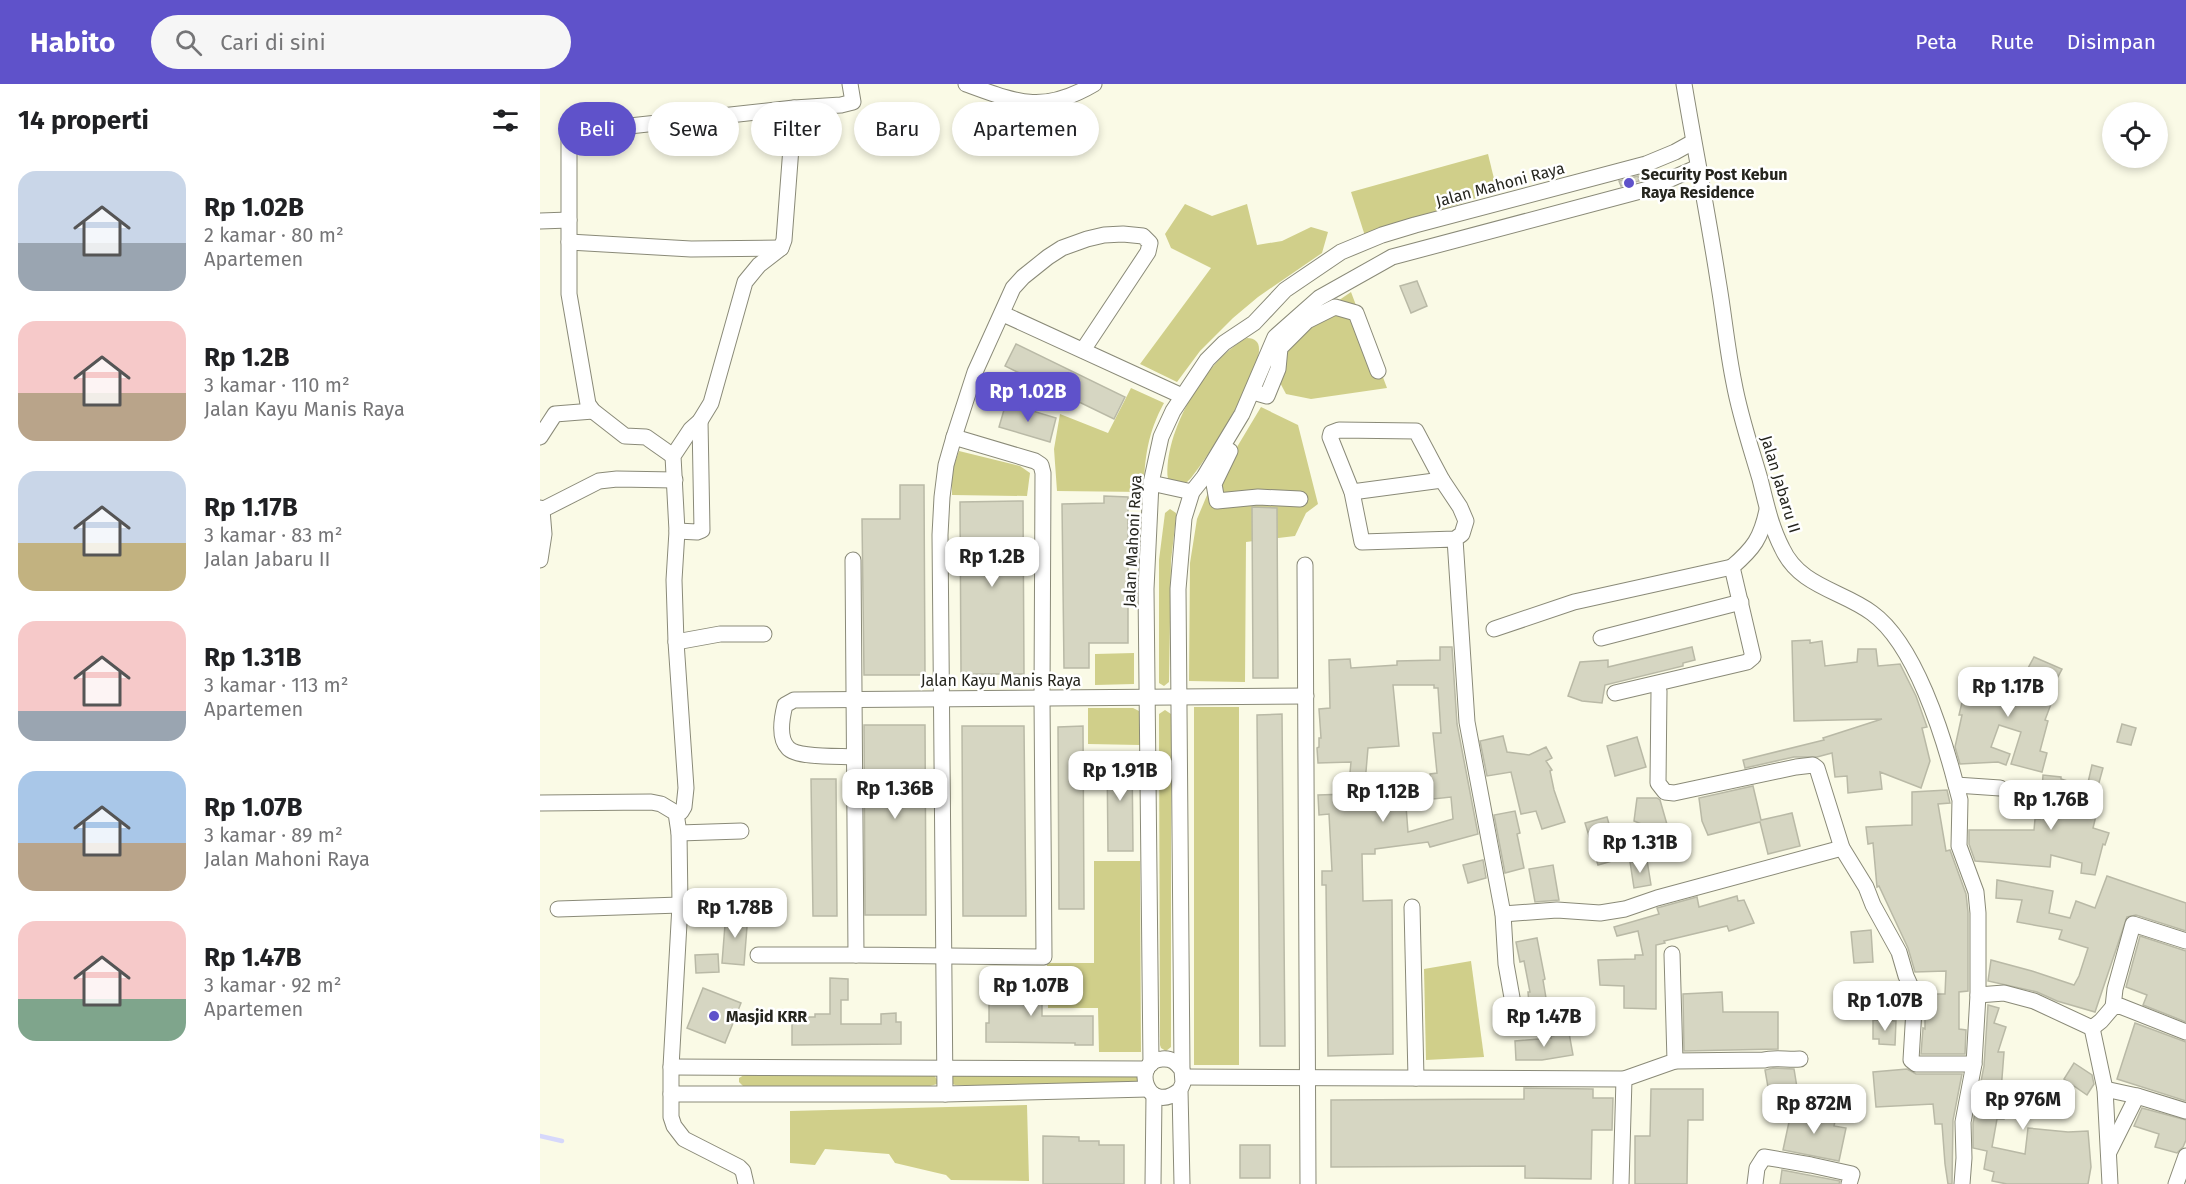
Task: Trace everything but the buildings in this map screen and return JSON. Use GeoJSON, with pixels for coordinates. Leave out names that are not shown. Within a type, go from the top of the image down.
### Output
{"type":"FeatureCollection","features":[{"type":"Feature","properties":{"kind":"street"},"geometry":{"type":"LineString","coordinates":[[842,105],[853,102],[854,94],[850,84]]}},
{"type":"Feature","properties":{"kind":"street"},"geometry":{"type":"LineString","coordinates":[[966,84],[1003,97],[1034,103],[1056,102],[1086,86]]}},
{"type":"Feature","properties":{"kind":"street","name":"Jalan Jabaru II"},"geometry":{"type":"LineString","coordinates":[[1684,84],[1711,231],[1734,385],[1767,510],[1782,550],[1802,575],[1814,584],[1872,613],[1899,643],[1923,689],[1956,785],[1960,801],[1959,846],[1976,892],[1978,913],[1978,995],[1974,1064],[1963,1122],[1965,1158],[1962,1184]]}},
{"type":"Feature","properties":{"kind":"street"},"geometry":{"type":"LineString","coordinates":[[673,456],[646,437],[625,436],[593,411],[588,404],[569,294],[569,135],[616,126],[751,112]]}},
{"type":"Feature","properties":{"kind":"street","name":"Jalan Mahoni Raya"},"geometry":{"type":"LineString","coordinates":[[1149,1066],[1146,589],[1151,483],[1161,436],[1173,411],[1207,360],[1224,343],[1254,323],[1285,290],[1341,252],[1415,225],[1646,164],[1693,142]]}},
{"type":"Feature","properties":{"kind":"street"},"geometry":{"type":"LineString","coordinates":[[540,803],[651,802],[661,804],[676,813],[681,812],[684,807],[687,788],[676,642],[674,580],[677,531],[673,456],[711,403],[745,282],[759,266],[781,248],[784,240],[790,156]]}},
{"type":"Feature","properties":{"kind":"street"},"geometry":{"type":"LineString","coordinates":[[1300,499],[1258,497],[1217,501],[1214,484],[1260,394],[1275,337],[1318,298],[1392,257],[1638,192],[1698,167]]}},
{"type":"Feature","properties":{"kind":"street"},"geometry":{"type":"LineString","coordinates":[[540,221],[568,220]]}},
{"type":"Feature","properties":{"kind":"street"},"geometry":{"type":"LineString","coordinates":[[945,1094],[941,698],[942,497],[946,465],[979,362],[1013,288],[1036,265],[1062,248],[1104,235],[1143,236],[1150,243],[1148,252],[1083,350]]}},
{"type":"Feature","properties":{"kind":"street"},"geometry":{"type":"LineString","coordinates":[[568,242],[691,249],[781,248]]}},
{"type":"Feature","properties":{"kind":"street"},"geometry":{"type":"LineString","coordinates":[[1182,1184],[1178,589],[1184,518],[1192,492],[1278,369],[1280,348],[1306,321],[1335,307],[1356,313],[1378,371]]}},
{"type":"Feature","properties":{"kind":"street"},"geometry":{"type":"LineString","coordinates":[[1003,314],[1182,396]]}},
{"type":"Feature","properties":{"kind":"street"},"geometry":{"type":"LineString","coordinates":[[1254,323],[1275,337]]}},
{"type":"Feature","properties":{"kind":"street"},"geometry":{"type":"LineString","coordinates":[[540,437],[555,414],[593,411]]}},
{"type":"Feature","properties":{"kind":"street"},"geometry":{"type":"LineString","coordinates":[[677,531],[702,530],[700,421]]}},
{"type":"Feature","properties":{"kind":"street"},"geometry":{"type":"LineString","coordinates":[[1339,430],[1416,430],[1466,521],[1462,534],[1455,539],[1362,542],[1352,492],[1330,437],[1331,433],[1339,430]]}},
{"type":"Feature","properties":{"kind":"street"},"geometry":{"type":"LineString","coordinates":[[758,956],[1044,957],[1043,473],[1041,465],[1035,461],[954,436]]}},
{"type":"Feature","properties":{"kind":"street"},"geometry":{"type":"LineString","coordinates":[[540,560],[544,534],[541,509],[598,482],[617,479],[675,480]]}},
{"type":"Feature","properties":{"kind":"street"},"geometry":{"type":"LineString","coordinates":[[1352,492],[1442,480]]}},
{"type":"Feature","properties":{"kind":"street"},"geometry":{"type":"LineString","coordinates":[[1151,483],[1192,492]]}},
{"type":"Feature","properties":{"kind":"street"},"geometry":{"type":"LineString","coordinates":[[1494,629],[1574,602],[1732,567],[1757,542],[1764,527],[1767,510]]}},
{"type":"Feature","properties":{"kind":"street"},"geometry":{"type":"LineString","coordinates":[[1455,539],[1467,722],[1503,914],[1506,964],[1516,1020]]}},
{"type":"Feature","properties":{"kind":"street"},"geometry":{"type":"LineString","coordinates":[[853,560],[856,956]]}},
{"type":"Feature","properties":{"kind":"street"},"geometry":{"type":"LineString","coordinates":[[1305,565],[1308,1184]]}},
{"type":"Feature","properties":{"kind":"street"},"geometry":{"type":"LineString","coordinates":[[1615,693],[1747,662],[1753,657],[1732,567]]}},
{"type":"Feature","properties":{"kind":"street"},"geometry":{"type":"LineString","coordinates":[[1601,638],[1741,602]]}},
{"type":"Feature","properties":{"kind":"street"},"geometry":{"type":"LineString","coordinates":[[676,642],[720,634],[764,634]]}},
{"type":"Feature","properties":{"kind":"street"},"geometry":{"type":"LineString","coordinates":[[1659,691],[1658,783],[1665,792],[1674,793],[1813,765],[1817,768],[1842,848],[1866,887],[1873,905],[1899,952],[1911,987],[1914,1009],[1911,1060],[1916,1064],[1974,1064]]}},
{"type":"Feature","properties":{"kind":"street","name":"Jalan Kayu Manis Raya"},"geometry":{"type":"LineString","coordinates":[[854,758],[797,753],[787,747],[782,726],[785,705],[794,700],[1306,696]]}},
{"type":"Feature","properties":{"kind":"street"},"geometry":{"type":"LineString","coordinates":[[1956,785],[2000,788]]}},
{"type":"Feature","properties":{"kind":"street"},"geometry":{"type":"LineString","coordinates":[[676,813],[679,833],[680,904],[671,1067],[671,1117],[678,1134],[734,1164],[743,1171],[746,1184]]}},
{"type":"Feature","properties":{"kind":"street"},"geometry":{"type":"LineString","coordinates":[[679,833],[741,831]]}},
{"type":"Feature","properties":{"kind":"street"},"geometry":{"type":"LineString","coordinates":[[1503,914],[1557,910],[1600,913],[1625,909],[1656,898],[1842,848]]}},
{"type":"Feature","properties":{"kind":"street"},"geometry":{"type":"LineString","coordinates":[[558,909],[680,904]]}},
{"type":"Feature","properties":{"kind":"street"},"geometry":{"type":"LineString","coordinates":[[1412,907],[1416,1078]]}},
{"type":"Feature","properties":{"kind":"street"},"geometry":{"type":"LineString","coordinates":[[2092,1028],[2113,1007],[2115,989],[2133,924],[2186,941]]}},
{"type":"Feature","properties":{"kind":"street"},"geometry":{"type":"LineString","coordinates":[[1672,954],[1675,1061]]}},
{"type":"Feature","properties":{"kind":"street"},"geometry":{"type":"LineString","coordinates":[[1978,995],[2004,993],[2034,1001],[2092,1028]]}},
{"type":"Feature","properties":{"kind":"street"},"geometry":{"type":"LineString","coordinates":[[2113,1007],[2120,1006],[2186,1032]]}},
{"type":"Feature","properties":{"kind":"street"},"geometry":{"type":"LineString","coordinates":[[2092,1028],[2106,1089],[2110,1184]]}},
{"type":"Feature","properties":{"kind":"street"},"geometry":{"type":"LineString","coordinates":[[1182,1079],[1624,1079],[1675,1061],[1800,1059]]}},
{"type":"Feature","properties":{"kind":"street"},"geometry":{"type":"LineString","coordinates":[[1153,1184],[1151,1092],[1145,1079],[1149,1066],[1157,1060],[1172,1060],[1182,1079]]}},
{"type":"Feature","properties":{"kind":"street"},"geometry":{"type":"LineString","coordinates":[[671,1067],[1149,1066]]}},
{"type":"Feature","properties":{"kind":"street"},"geometry":{"type":"LineString","coordinates":[[671,1094],[1151,1092],[1163,1098],[1173,1096],[1182,1079]]}},
{"type":"Feature","properties":{"kind":"street"},"geometry":{"type":"LineString","coordinates":[[1622,1184],[1624,1079]]}},
{"type":"Feature","properties":{"kind":"street"},"geometry":{"type":"LineString","coordinates":[[2106,1089],[2186,1111]]}},
{"type":"Feature","properties":{"kind":"street"},"geometry":{"type":"LineString","coordinates":[[2108,1155],[2137,1096]]}},
{"type":"Feature","properties":{"kind":"street"},"geometry":{"type":"LineString","coordinates":[[2176,1184],[2186,1156]]}},
{"type":"Feature","properties":{"kind":"street"},"geometry":{"type":"LineString","coordinates":[[1755,1184],[1757,1168],[1764,1157],[1852,1174],[1849,1184]]}},
{"type":"Feature","properties":{"kind":"shaded area"},"geometry":{"type":"Polygon","coordinates":[[[1488,154],[1497,191],[1365,236],[1351,192],[1488,154]]]}},
{"type":"Feature","properties":{"kind":"shaded area"},"geometry":{"type":"Polygon","coordinates":[[[1185,204],[1212,216],[1247,204],[1257,245],[1282,241],[1311,227],[1328,232],[1322,253],[1258,297],[1233,318],[1200,351],[1177,382],[1140,364],[1211,268],[1171,248],[1165,234],[1185,204]]]}},
{"type":"Feature","properties":{"kind":"shaded area"},"geometry":{"type":"Polygon","coordinates":[[[1351,292],[1387,388],[1311,399],[1286,394],[1276,375],[1283,346],[1310,320],[1351,292]]]}},
{"type":"Feature","properties":{"kind":"shaded area"},"geometry":{"type":"Polygon","coordinates":[[[1247,338],[1258,344],[1257,361],[1232,415],[1199,468],[1185,484],[1168,479],[1168,461],[1172,441],[1190,399],[1217,362],[1247,338]]]}},
{"type":"Feature","properties":{"kind":"shaded area"},"geometry":{"type":"Polygon","coordinates":[[[1131,388],[1164,403],[1154,424],[1148,446],[1144,492],[1057,491],[1054,449],[1060,414],[1108,433],[1131,388]]]}},
{"type":"Feature","properties":{"kind":"shaded area"},"geometry":{"type":"Polygon","coordinates":[[[1261,407],[1298,425],[1318,504],[1306,513],[1295,536],[1246,542],[1245,682],[1189,681],[1190,563],[1197,519],[1210,488],[1261,407]]]}},
{"type":"Feature","properties":{"kind":"shaded area"},"geometry":{"type":"Polygon","coordinates":[[[959,451],[1020,466],[1030,473],[1027,496],[952,495],[952,471],[959,451]]]}},
{"type":"Feature","properties":{"kind":"shaded area"},"geometry":{"type":"Polygon","coordinates":[[[1170,509],[1176,513],[1176,517],[1171,561],[1169,682],[1164,686],[1159,683],[1159,560],[1165,513],[1170,509]]]}},
{"type":"Feature","properties":{"kind":"shaded area"},"geometry":{"type":"Polygon","coordinates":[[[1134,653],[1134,684],[1095,685],[1095,654],[1134,653]]]}},
{"type":"Feature","properties":{"kind":"shaded area"},"geometry":{"type":"Polygon","coordinates":[[[1194,707],[1239,707],[1239,1065],[1194,1065],[1194,707]]]}},
{"type":"Feature","properties":{"kind":"shaded area"},"geometry":{"type":"Polygon","coordinates":[[[1088,708],[1133,708],[1139,711],[1140,745],[1088,744],[1088,708]]]}},
{"type":"Feature","properties":{"kind":"shaded area"},"geometry":{"type":"Polygon","coordinates":[[[1165,710],[1171,714],[1171,1047],[1166,1051],[1160,1045],[1159,719],[1159,714],[1165,710]]]}},
{"type":"Feature","properties":{"kind":"shaded area"},"geometry":{"type":"Polygon","coordinates":[[[1094,861],[1140,861],[1141,1052],[1099,1052],[1098,1008],[1048,1008],[1047,963],[1094,963],[1094,861]]]}},
{"type":"Feature","properties":{"kind":"shaded area"},"geometry":{"type":"Polygon","coordinates":[[[1471,961],[1484,1057],[1426,1060],[1424,969],[1471,961]]]}},
{"type":"Feature","properties":{"kind":"shaded area"},"geometry":{"type":"Polygon","coordinates":[[[952,1074],[1137,1076],[1137,1082],[1131,1085],[955,1085],[951,1083],[952,1074]]]}},
{"type":"Feature","properties":{"kind":"shaded area"},"geometry":{"type":"Polygon","coordinates":[[[744,1075],[934,1075],[938,1081],[937,1084],[930,1086],[744,1087],[739,1082],[739,1078],[744,1075]]]}},
{"type":"Feature","properties":{"kind":"shaded area"},"geometry":{"type":"Polygon","coordinates":[[[1027,1105],[1029,1181],[951,1180],[946,1175],[895,1163],[889,1154],[825,1149],[815,1165],[790,1163],[790,1111],[1027,1105]]]}},
{"type":"Feature","properties":{"kind":"waterway"},"geometry":{"type":"LineString","coordinates":[[540,1136],[562,1141]]}},
{"type":"Feature","properties":{"kind":"place","name":"Security Post Kebun Raya Residence"},"geometry":{"type":"Point","coordinates":[1629,183]}},
{"type":"Feature","properties":{"kind":"place","name":"Masjid KRR"},"geometry":{"type":"Point","coordinates":[714,1016]}}]}
